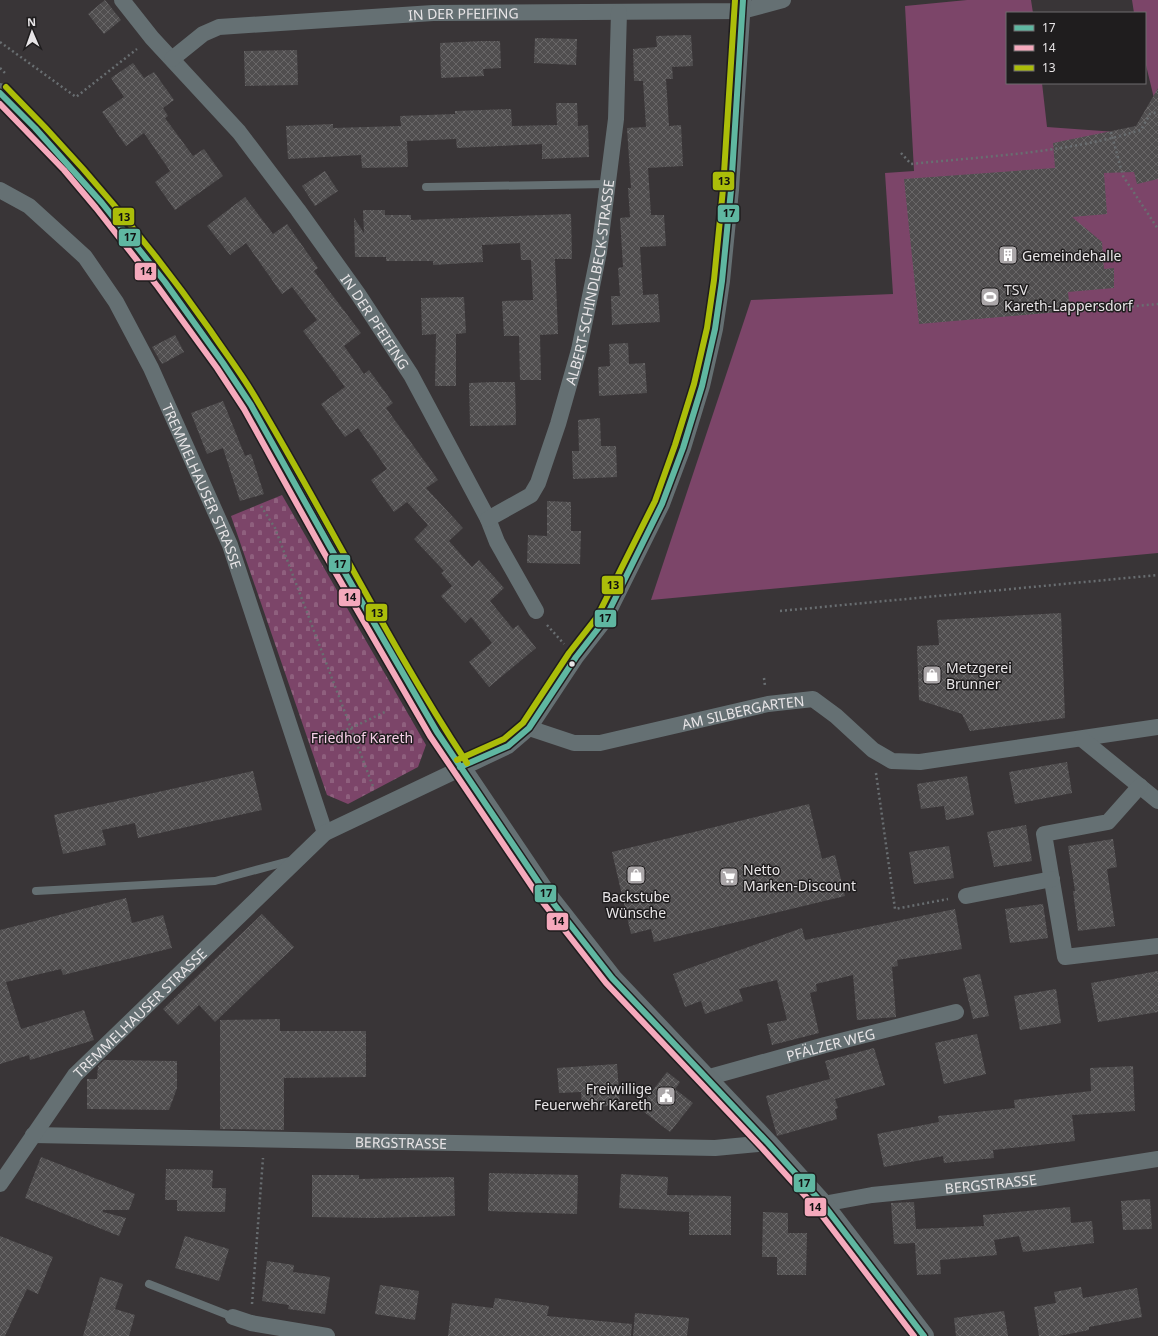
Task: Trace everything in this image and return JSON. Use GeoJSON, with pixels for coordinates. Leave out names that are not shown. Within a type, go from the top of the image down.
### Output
{"type":"FeatureCollection","features":[{"type":"Feature","properties":{"kind":"street","name":"IN DER PFEIFING"},"geometry":{"type":"LineString","coordinates":[[122,0],[152,38],[239,132],[298,210],[358,294],[411,375],[488,519],[496,542],[536,611]]}},
{"type":"Feature","properties":{"kind":"street","name":"IN DER PFEIFING"},"geometry":{"type":"LineString","coordinates":[[172,59],[203,34],[219,28],[433,13],[619,12],[742,5],[783,0]]}},
{"type":"Feature","properties":{"kind":"street","name":"TREMMELHAUSER STRASSE"},"geometry":{"type":"LineString","coordinates":[[2,1179],[74,1075],[325,833],[460,767],[508,746],[529,728],[576,658],[604,621],[662,504],[683,448],[702,386],[722,281],[731,190],[742,5]]}},
{"type":"Feature","properties":{"kind":"street","name":"ALBERT-SCHINDLBECK-STRASSE"},"geometry":{"type":"LineString","coordinates":[[488,519],[531,495],[538,483],[558,424],[580,350],[599,252],[616,119],[619,12]]}},
{"type":"Feature","properties":{"kind":"street"},"geometry":{"type":"LineString","coordinates":[[0,93],[68,163],[127,233],[197,325],[251,405],[330,547],[433,726],[547,895],[612,978],[768,1143],[823,1204],[924,1336]]}},
{"type":"Feature","properties":{"kind":"street","name":"TREMMELHAUSER STRASSE"},"geometry":{"type":"LineString","coordinates":[[0,190],[29,206],[85,257],[116,302],[151,368],[230,546],[325,833]]}},
{"type":"Feature","properties":{"kind":"street","name":"AM SILBERGARTEN"},"geometry":{"type":"LineString","coordinates":[[529,728],[574,743],[600,743],[768,704],[813,699],[836,716],[873,750],[892,761],[920,762],[1158,727]]}},
{"type":"Feature","properties":{"kind":"street"},"geometry":{"type":"LineString","coordinates":[[1082,739],[1158,801]]}},
{"type":"Feature","properties":{"kind":"street"},"geometry":{"type":"LineString","coordinates":[[1140,786],[1108,822],[1044,834],[1064,957],[1158,946]]}},
{"type":"Feature","properties":{"kind":"street"},"geometry":{"type":"LineString","coordinates":[[966,896],[1052,879]]}},
{"type":"Feature","properties":{"kind":"street","name":"PFÄLZER WEG"},"geometry":{"type":"LineString","coordinates":[[706,1078],[825,1045],[956,1012]]}},
{"type":"Feature","properties":{"kind":"street","name":"BERGSTRASSE"},"geometry":{"type":"LineString","coordinates":[[33,1135],[715,1148],[768,1143]]}},
{"type":"Feature","properties":{"kind":"street","name":"BERGSTRASSE"},"geometry":{"type":"LineString","coordinates":[[823,1204],[872,1195],[1032,1179],[1158,1159]]}},
{"type":"Feature","properties":{"kind":"street"},"geometry":{"type":"LineString","coordinates":[[233,1317],[251,1322],[327,1336]]}},
{"type":"Feature","properties":{"kind":"lane"},"geometry":{"type":"LineString","coordinates":[[426,187],[608,184]]}},
{"type":"Feature","properties":{"kind":"lane","name":"TREMMELHAUSER STRASSE"},"geometry":{"type":"LineString","coordinates":[[36,891],[215,881],[299,858]]}},
{"type":"Feature","properties":{"kind":"lane"},"geometry":{"type":"LineString","coordinates":[[149,1284],[233,1317]]}},
{"type":"Feature","properties":{"kind":"path"},"geometry":{"type":"LineString","coordinates":[[0,42],[76,97],[152,38]]}},
{"type":"Feature","properties":{"kind":"path"},"geometry":{"type":"LineString","coordinates":[[901,153],[912,164],[1055,150],[1112,138],[1141,130],[1150,114],[1157,112]]}},
{"type":"Feature","properties":{"kind":"path"},"geometry":{"type":"LineString","coordinates":[[1111,132],[1123,176],[1154,226],[1158,229]]}},
{"type":"Feature","properties":{"kind":"path"},"geometry":{"type":"LineString","coordinates":[[1082,311],[1158,304]]}},
{"type":"Feature","properties":{"kind":"path"},"geometry":{"type":"LineString","coordinates":[[261,506],[276,528],[380,806]]}},
{"type":"Feature","properties":{"kind":"path"},"geometry":{"type":"LineString","coordinates":[[780,611],[1158,575]]}},
{"type":"Feature","properties":{"kind":"path"},"geometry":{"type":"LineString","coordinates":[[318,739],[351,728],[387,711]]}},
{"type":"Feature","properties":{"kind":"path"},"geometry":{"type":"LineString","coordinates":[[873,750],[895,909],[966,896]]}},
{"type":"Feature","properties":{"kind":"path"},"geometry":{"type":"LineString","coordinates":[[251,1322],[265,1139]]}},
{"type":"Feature","properties":{"kind":"green space","name":"TSV Kareth-Lappersdorf"},"geometry":{"type":"Polygon","coordinates":[[[967,0],[1031,0],[1033,12],[1006,12],[1006,84],[1042,84],[1047,127],[1158,135],[1158,553],[651,600],[751,300],[893,294],[885,173],[914,171],[905,6],[967,0]]]}},
{"type":"Feature","properties":{"kind":"green space"},"geometry":{"type":"Polygon","coordinates":[[[1132,0],[1158,0],[1158,115],[1146,65],[1146,12],[1134,12],[1132,0]]]}},
{"type":"Feature","properties":{"kind":"green space","name":"Friedhof Kareth"},"geometry":{"type":"Polygon","coordinates":[[[282,495],[426,745],[418,767],[348,804],[327,795],[231,516],[282,495]]]}},
{"type":"Feature","properties":{"kind":"building"},"geometry":{"type":"Polygon","coordinates":[[[105,0],[121,20],[104,34],[88,14],[105,0]]]}},
{"type":"Feature","properties":{"kind":"building"},"geometry":{"type":"Polygon","coordinates":[[[691,35],[693,66],[672,67],[673,79],[666,79],[669,126],[681,125],[683,166],[648,168],[651,215],[664,215],[666,246],[640,247],[643,295],[658,294],[660,322],[612,325],[611,296],[620,296],[618,268],[623,267],[620,218],[630,217],[628,188],[631,188],[627,128],[646,127],[643,81],[634,81],[633,49],[657,47],[656,36],[691,35]]]}},
{"type":"Feature","properties":{"kind":"building"},"geometry":{"type":"Polygon","coordinates":[[[535,38],[577,39],[576,65],[534,63],[535,38]]]}},
{"type":"Feature","properties":{"kind":"building"},"geometry":{"type":"Polygon","coordinates":[[[500,41],[501,68],[483,69],[484,76],[441,78],[440,43],[500,41]]]}},
{"type":"Feature","properties":{"kind":"building"},"geometry":{"type":"Polygon","coordinates":[[[297,50],[298,85],[245,86],[244,51],[297,50]]]}},
{"type":"Feature","properties":{"kind":"building"},"geometry":{"type":"Polygon","coordinates":[[[133,63],[144,78],[154,72],[174,100],[163,108],[168,116],[165,118],[193,156],[204,149],[223,176],[175,210],[155,182],[170,171],[144,133],[126,146],[102,112],[124,97],[111,78],[133,63]]]}},
{"type":"Feature","properties":{"kind":"building","name":"Gemeindehalle"},"geometry":{"type":"Polygon","coordinates":[[[1158,88],[1158,179],[1137,184],[1134,172],[1104,173],[1107,214],[1072,217],[1102,242],[1104,269],[1114,268],[1114,288],[1068,292],[1070,311],[919,324],[904,179],[1055,168],[1053,143],[1136,126],[1158,88]]]}},
{"type":"Feature","properties":{"kind":"building"},"geometry":{"type":"Polygon","coordinates":[[[556,103],[577,103],[578,126],[588,125],[589,157],[542,159],[542,144],[457,148],[456,139],[407,141],[408,167],[362,168],[361,155],[288,159],[286,126],[333,124],[333,128],[401,126],[400,116],[455,114],[455,111],[511,109],[512,126],[557,125],[556,103]]]}},
{"type":"Feature","properties":{"kind":"building"},"geometry":{"type":"Polygon","coordinates":[[[325,171],[338,191],[315,206],[302,186],[325,171]]]}},
{"type":"Feature","properties":{"kind":"building"},"geometry":{"type":"Polygon","coordinates":[[[245,197],[273,234],[287,224],[318,268],[314,271],[361,333],[344,346],[364,374],[369,370],[393,403],[386,408],[438,480],[426,488],[463,528],[449,541],[472,567],[479,560],[504,588],[490,601],[513,629],[518,625],[536,648],[489,687],[469,662],[492,643],[471,617],[465,623],[441,596],[452,586],[441,573],[444,571],[414,539],[428,525],[407,502],[394,512],[371,480],[387,469],[358,428],[345,437],[321,404],[345,387],[303,331],[317,320],[292,287],[282,294],[246,243],[230,255],[207,226],[245,197]]]}},
{"type":"Feature","properties":{"kind":"building"},"geometry":{"type":"Polygon","coordinates":[[[363,210],[385,210],[385,215],[411,215],[411,220],[571,214],[572,259],[555,259],[558,334],[540,335],[541,380],[520,380],[519,336],[504,336],[502,301],[533,300],[531,260],[521,260],[520,243],[482,245],[483,262],[433,265],[433,261],[386,261],[386,257],[355,257],[354,218],[364,233],[363,210]]]}},
{"type":"Feature","properties":{"kind":"building"},"geometry":{"type":"Polygon","coordinates":[[[464,297],[466,333],[456,334],[456,386],[435,386],[436,334],[422,335],[421,298],[464,297]]]}},
{"type":"Feature","properties":{"kind":"building"},"geometry":{"type":"Polygon","coordinates":[[[175,335],[184,352],[162,364],[152,347],[175,335]]]}},
{"type":"Feature","properties":{"kind":"building"},"geometry":{"type":"Polygon","coordinates":[[[628,343],[629,364],[645,363],[647,393],[599,396],[598,367],[610,366],[609,344],[628,343]]]}},
{"type":"Feature","properties":{"kind":"building"},"geometry":{"type":"Polygon","coordinates":[[[515,382],[516,425],[470,426],[469,383],[515,382]]]}},
{"type":"Feature","properties":{"kind":"building"},"geometry":{"type":"Polygon","coordinates":[[[223,401],[245,456],[251,454],[264,494],[240,501],[223,448],[207,454],[191,413],[223,401]]]}},
{"type":"Feature","properties":{"kind":"building"},"geometry":{"type":"Polygon","coordinates":[[[600,418],[601,446],[616,446],[617,477],[573,479],[572,451],[579,451],[578,420],[600,418]]]}},
{"type":"Feature","properties":{"kind":"building"},"geometry":{"type":"Polygon","coordinates":[[[547,501],[571,502],[571,531],[581,531],[580,564],[527,563],[528,535],[547,536],[547,501]]]}},
{"type":"Feature","properties":{"kind":"building"},"geometry":{"type":"Polygon","coordinates":[[[1061,613],[1065,718],[970,731],[962,714],[919,700],[917,646],[939,645],[937,620],[1061,613]]]}},
{"type":"Feature","properties":{"kind":"building"},"geometry":{"type":"Polygon","coordinates":[[[1067,762],[1072,793],[1015,804],[1009,772],[1067,762]]]}},
{"type":"Feature","properties":{"kind":"building"},"geometry":{"type":"Polygon","coordinates":[[[253,771],[262,810],[138,838],[135,823],[102,830],[106,845],[63,854],[54,815],[253,771]]]}},
{"type":"Feature","properties":{"kind":"building"},"geometry":{"type":"Polygon","coordinates":[[[967,776],[974,815],[946,820],[944,806],[921,809],[917,784],[967,776]]]}},
{"type":"Feature","properties":{"kind":"building","name":"Netto Marken-Discount"},"geometry":{"type":"Polygon","coordinates":[[[809,804],[822,859],[835,855],[845,896],[654,942],[651,929],[631,934],[612,852],[809,804]]]}},
{"type":"Feature","properties":{"kind":"building"},"geometry":{"type":"Polygon","coordinates":[[[1026,825],[1032,861],[994,867],[987,832],[1026,825]]]}},
{"type":"Feature","properties":{"kind":"building"},"geometry":{"type":"Polygon","coordinates":[[[1113,839],[1117,867],[1107,869],[1115,926],[1078,931],[1073,891],[1075,891],[1068,846],[1113,839]]]}},
{"type":"Feature","properties":{"kind":"building"},"geometry":{"type":"Polygon","coordinates":[[[949,846],[954,878],[914,884],[909,852],[949,846]]]}},
{"type":"Feature","properties":{"kind":"building"},"geometry":{"type":"Polygon","coordinates":[[[126,898],[132,923],[163,915],[172,948],[63,975],[61,969],[6,982],[21,1029],[84,1010],[94,1040],[30,1060],[29,1055],[0,1064],[0,930],[126,898]]]}},
{"type":"Feature","properties":{"kind":"building"},"geometry":{"type":"Polygon","coordinates":[[[1043,904],[1048,938],[1010,943],[1005,909],[1043,904]]]}},
{"type":"Feature","properties":{"kind":"building"},"geometry":{"type":"Polygon","coordinates":[[[955,909],[962,949],[897,960],[898,966],[892,967],[896,1017],[857,1020],[853,975],[816,984],[817,991],[810,993],[819,1033],[772,1045],[767,1024],[787,1020],[777,980],[739,989],[743,1001],[705,1014],[701,1001],[685,1007],[673,974],[802,928],[805,940],[955,909]]]}},
{"type":"Feature","properties":{"kind":"building"},"geometry":{"type":"Polygon","coordinates":[[[262,914],[294,947],[215,1022],[199,1005],[178,1025],[163,1009],[262,914]]]}},
{"type":"Feature","properties":{"kind":"building"},"geometry":{"type":"Polygon","coordinates":[[[1158,971],[1158,1012],[1098,1022],[1091,983],[1158,971]]]}},
{"type":"Feature","properties":{"kind":"building"},"geometry":{"type":"Polygon","coordinates":[[[980,974],[989,1016],[973,1019],[963,978],[980,974]]]}},
{"type":"Feature","properties":{"kind":"building"},"geometry":{"type":"Polygon","coordinates":[[[1056,989],[1061,1023],[1020,1030],[1014,996],[1056,989]]]}},
{"type":"Feature","properties":{"kind":"building"},"geometry":{"type":"Polygon","coordinates":[[[280,1019],[280,1031],[366,1031],[366,1077],[284,1078],[284,1130],[220,1129],[220,1020],[280,1019]]]}},
{"type":"Feature","properties":{"kind":"building"},"geometry":{"type":"Polygon","coordinates":[[[977,1034],[986,1074],[944,1084],[935,1043],[977,1034]]]}},
{"type":"Feature","properties":{"kind":"building"},"geometry":{"type":"Polygon","coordinates":[[[874,1048],[885,1085],[835,1099],[838,1108],[835,1109],[837,1119],[777,1136],[766,1096],[830,1079],[825,1061],[874,1048]]]}},
{"type":"Feature","properties":{"kind":"building"},"geometry":{"type":"Polygon","coordinates":[[[104,1060],[177,1061],[177,1088],[169,1110],[87,1109],[87,1079],[97,1079],[98,1066],[104,1060]]]}},
{"type":"Feature","properties":{"kind":"building"},"geometry":{"type":"Polygon","coordinates":[[[617,1064],[620,1105],[582,1108],[581,1092],[559,1093],[557,1068],[617,1064]]]}},
{"type":"Feature","properties":{"kind":"building"},"geometry":{"type":"Polygon","coordinates":[[[1133,1066],[1135,1111],[1072,1115],[1075,1141],[993,1150],[994,1158],[944,1163],[943,1156],[884,1167],[877,1134],[939,1122],[938,1116],[1015,1108],[1014,1100],[1091,1091],[1090,1068],[1133,1066]]]}},
{"type":"Feature","properties":{"kind":"building","name":"Freiwillige Feuerwehr Kareth"},"geometry":{"type":"Polygon","coordinates":[[[667,1072],[680,1082],[675,1089],[693,1103],[670,1132],[639,1108],[667,1072]]]}},
{"type":"Feature","properties":{"kind":"building"},"geometry":{"type":"Polygon","coordinates":[[[41,1157],[135,1194],[129,1210],[103,1210],[103,1212],[126,1218],[119,1236],[25,1198],[41,1157]]]}},
{"type":"Feature","properties":{"kind":"building"},"geometry":{"type":"Polygon","coordinates":[[[166,1169],[213,1170],[212,1188],[226,1188],[225,1212],[177,1211],[177,1200],[165,1200],[166,1169]]]}},
{"type":"Feature","properties":{"kind":"building"},"geometry":{"type":"Polygon","coordinates":[[[489,1173],[578,1175],[577,1214],[488,1211],[489,1173]]]}},
{"type":"Feature","properties":{"kind":"building"},"geometry":{"type":"Polygon","coordinates":[[[621,1174],[668,1177],[667,1195],[731,1196],[731,1235],[689,1235],[689,1212],[619,1208],[621,1174]]]}},
{"type":"Feature","properties":{"kind":"building"},"geometry":{"type":"Polygon","coordinates":[[[312,1175],[359,1175],[359,1179],[454,1177],[455,1216],[374,1218],[312,1217],[312,1175]]]}},
{"type":"Feature","properties":{"kind":"building"},"geometry":{"type":"Polygon","coordinates":[[[1150,1199],[1152,1229],[1123,1230],[1121,1201],[1150,1199]]]}},
{"type":"Feature","properties":{"kind":"building"},"geometry":{"type":"Polygon","coordinates":[[[914,1202],[916,1229],[984,1226],[983,1215],[1070,1207],[1071,1223],[1092,1221],[1094,1243],[1023,1252],[1019,1236],[994,1240],[997,1255],[940,1260],[941,1274],[917,1275],[915,1243],[894,1244],[891,1203],[914,1202]]]}},
{"type":"Feature","properties":{"kind":"building"},"geometry":{"type":"Polygon","coordinates":[[[763,1212],[788,1213],[788,1233],[807,1233],[806,1275],[777,1275],[777,1257],[762,1257],[763,1212]]]}},
{"type":"Feature","properties":{"kind":"building"},"geometry":{"type":"Polygon","coordinates":[[[0,1236],[53,1257],[38,1294],[27,1289],[5,1336],[0,1336],[0,1236]]]}},
{"type":"Feature","properties":{"kind":"building"},"geometry":{"type":"Polygon","coordinates":[[[185,1236],[229,1249],[219,1281],[175,1268],[185,1236]]]}},
{"type":"Feature","properties":{"kind":"building"},"geometry":{"type":"Polygon","coordinates":[[[267,1261],[294,1265],[293,1272],[330,1277],[325,1314],[288,1309],[289,1305],[262,1301],[267,1261]]]}},
{"type":"Feature","properties":{"kind":"building"},"geometry":{"type":"Polygon","coordinates":[[[100,1277],[123,1284],[115,1309],[135,1315],[129,1336],[83,1336],[100,1277]]]}},
{"type":"Feature","properties":{"kind":"building"},"geometry":{"type":"Polygon","coordinates":[[[380,1285],[419,1291],[415,1320],[375,1314],[380,1285]]]}},
{"type":"Feature","properties":{"kind":"building"},"geometry":{"type":"Polygon","coordinates":[[[1081,1287],[1083,1298],[1137,1288],[1142,1317],[1089,1327],[1089,1330],[1059,1336],[1039,1336],[1034,1307],[1056,1303],[1054,1292],[1081,1287]]]}},
{"type":"Feature","properties":{"kind":"building"},"geometry":{"type":"Polygon","coordinates":[[[495,1298],[549,1306],[547,1316],[632,1324],[631,1336],[448,1336],[452,1303],[493,1308],[495,1298]]]}},
{"type":"Feature","properties":{"kind":"building"},"geometry":{"type":"Polygon","coordinates":[[[1004,1311],[1008,1336],[956,1336],[954,1318],[1004,1311]]]}},
{"type":"Feature","properties":{"kind":"building"},"geometry":{"type":"Polygon","coordinates":[[[635,1313],[689,1318],[687,1336],[633,1336],[635,1313]]]}},
{"type":"Feature","properties":{"kind":"transit line","name":"13"},"geometry":{"type":"LineString","coordinates":[[457,760],[504,739],[523,723],[569,653],[597,617],[655,501],[675,445],[694,384],[707,328],[714,280],[723,189],[735,0]]}},
{"type":"Feature","properties":{"kind":"transit line","name":"17"},"geometry":{"type":"LineString","coordinates":[[460,767],[508,746],[529,728],[576,657],[604,621],[662,504],[683,448],[702,386],[715,329],[722,281],[731,190],[743,0]]}},
{"type":"Feature","properties":{"kind":"transit line","name":"13"},"geometry":{"type":"LineString","coordinates":[[6,87],[61,144],[113,204],[187,298],[241,375],[284,447],[412,674],[467,763]]}},
{"type":"Feature","properties":{"kind":"transit line","name":"17"},"geometry":{"type":"LineString","coordinates":[[0,93],[35,128],[102,203],[165,282],[223,363],[251,405],[330,547],[437,732],[547,895],[612,978],[768,1143],[823,1204],[924,1336]]}},
{"type":"Feature","properties":{"kind":"transit line","name":"14"},"geometry":{"type":"LineString","coordinates":[[0,104],[64,170],[96,208],[158,287],[217,368],[244,409],[323,551],[430,736],[541,900],[606,983],[762,1148],[817,1209],[914,1336]]}},
{"type":"Feature","properties":{"kind":"place","name":"Gemeindehalle"},"geometry":{"type":"Point","coordinates":[1008,255]}},
{"type":"Feature","properties":{"kind":"place","name":"TSV Kareth-Lappersdorf"},"geometry":{"type":"Point","coordinates":[990,297]}},
{"type":"Feature","properties":{"kind":"place","name":"Metzgerei Brunner"},"geometry":{"type":"Point","coordinates":[932,675]}},
{"type":"Feature","properties":{"kind":"place","name":"Backstube Wünsche"},"geometry":{"type":"Point","coordinates":[636,875]}},
{"type":"Feature","properties":{"kind":"place","name":"Netto Marken-Discount"},"geometry":{"type":"Point","coordinates":[729,877]}},
{"type":"Feature","properties":{"kind":"place","name":"Freiwillige Feuerwehr Kareth"},"geometry":{"type":"Point","coordinates":[666,1096]}}]}
